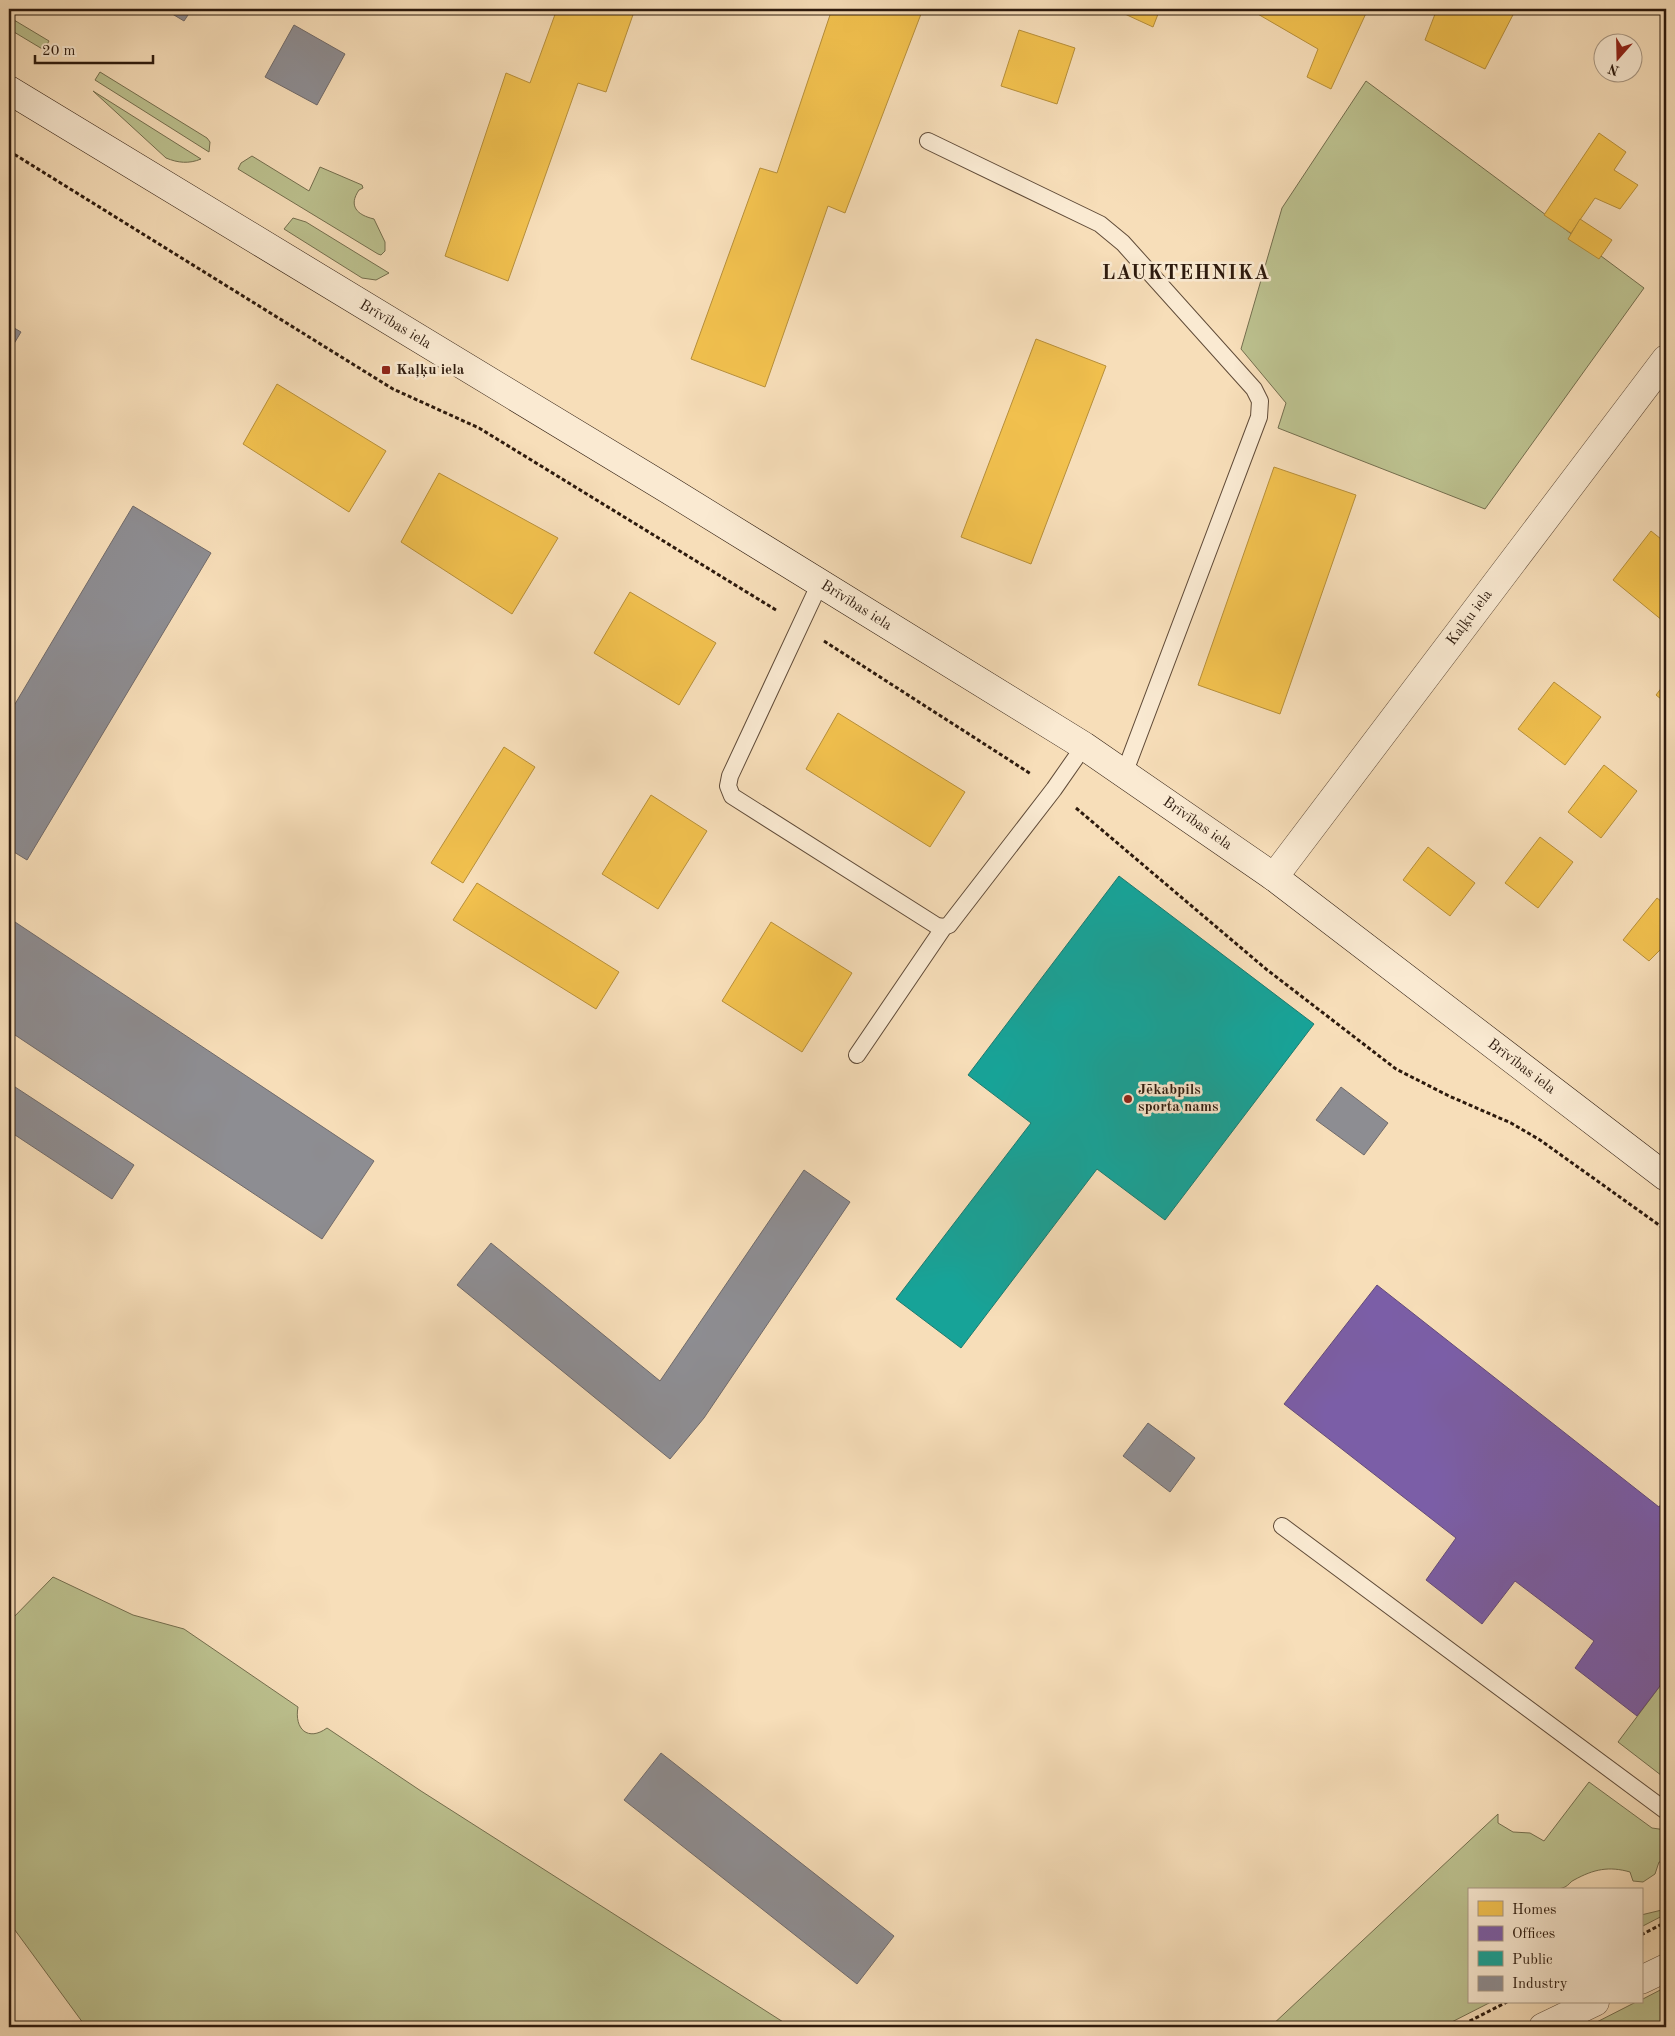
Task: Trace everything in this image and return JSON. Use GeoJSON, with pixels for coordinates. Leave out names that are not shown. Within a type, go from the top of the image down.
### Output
{"type":"FeatureCollection","features":[{"type":"Feature","properties":{"kind":"main road","name":"Brīvības iela"},"geometry":{"type":"LineString","coordinates":[[9,90],[820,582],[1084,746],[1274,877],[1666,1178]]}},
{"type":"Feature","properties":{"kind":"main road","name":"Kaļķu iela"},"geometry":{"type":"LineString","coordinates":[[1274,877],[1666,359]]}},
{"type":"Feature","properties":{"kind":"main road"},"geometry":{"type":"LineString","coordinates":[[1642,1980],[1666,1968]]}},
{"type":"Feature","properties":{"kind":"main road"},"geometry":{"type":"LineString","coordinates":[[1543,2027],[1591,2004]]}},
{"type":"Feature","properties":{"kind":"lane"},"geometry":{"type":"LineString","coordinates":[[928,141],[1100,224],[1123,244],[1241,374],[1254,389],[1260,402],[1258,417],[1124,774]]}},
{"type":"Feature","properties":{"kind":"lane"},"geometry":{"type":"LineString","coordinates":[[820,582],[730,776],[728,786],[732,796],[937,926],[944,927]]}},
{"type":"Feature","properties":{"kind":"lane"},"geometry":{"type":"LineString","coordinates":[[857,1055],[944,927],[949,925],[1054,789],[1084,746]]}},
{"type":"Feature","properties":{"kind":"lane"},"geometry":{"type":"LineString","coordinates":[[1282,1526],[1666,1811]]}},
{"type":"Feature","properties":{"kind":"path"},"geometry":{"type":"LineString","coordinates":[[9,151],[393,389],[479,428],[800,625],[1054,789],[1266,969],[1396,1069],[1449,1096],[1510,1123],[1540,1140],[1666,1230]]}},
{"type":"Feature","properties":{"kind":"path"},"geometry":{"type":"LineString","coordinates":[[1642,1934],[1666,1922]]}},
{"type":"Feature","properties":{"kind":"path"},"geometry":{"type":"LineString","coordinates":[[1458,2027],[1503,2004]]}},
{"type":"Feature","properties":{"kind":"green space"},"geometry":{"type":"Polygon","coordinates":[[[9,17],[49,41],[44,50],[9,29],[9,17]]]}},
{"type":"Feature","properties":{"kind":"green space"},"geometry":{"type":"Polygon","coordinates":[[[100,72],[207,138],[210,142],[209,152],[95,80],[100,72]]]}},
{"type":"Feature","properties":{"kind":"green space"},"geometry":{"type":"Polygon","coordinates":[[[1366,81],[1644,288],[1485,509],[1278,428],[1286,403],[1241,349],[1282,208],[1366,81]]]}},
{"type":"Feature","properties":{"kind":"green space"},"geometry":{"type":"Polygon","coordinates":[[[93,91],[201,159],[183,162],[166,158],[93,91]]]}},
{"type":"Feature","properties":{"kind":"green space"},"geometry":{"type":"Polygon","coordinates":[[[252,156],[309,191],[320,167],[362,185],[363,188],[359,190],[354,205],[363,215],[374,219],[385,242],[385,251],[381,255],[378,254],[238,169],[241,163],[252,156]]]}},
{"type":"Feature","properties":{"kind":"green space"},"geometry":{"type":"Polygon","coordinates":[[[293,218],[306,222],[389,273],[376,280],[362,278],[284,229],[293,218]]]}},
{"type":"Feature","properties":{"kind":"green space"},"geometry":{"type":"Polygon","coordinates":[[[53,1577],[133,1615],[184,1629],[298,1707],[298,1722],[304,1731],[314,1734],[327,1728],[421,1791],[791,2027],[86,2027],[9,1922],[9,1622],[53,1577]]]}},
{"type":"Feature","properties":{"kind":"green space"},"geometry":{"type":"Polygon","coordinates":[[[1666,1678],[1666,1779],[1618,1742],[1666,1678]]]}},
{"type":"Feature","properties":{"kind":"green space"},"geometry":{"type":"Polygon","coordinates":[[[1589,1782],[1652,1828],[1666,1830],[1666,1862],[1659,1862],[1655,1874],[1643,1882],[1633,1881],[1630,1872],[1608,1869],[1588,1873],[1561,1888],[1468,1888],[1468,2004],[1487,2004],[1442,2027],[1270,2027],[1498,1814],[1498,1823],[1513,1832],[1530,1833],[1544,1841],[1589,1782]]]}},
{"type":"Feature","properties":{"kind":"green space"},"geometry":{"type":"Polygon","coordinates":[[[1666,1909],[1666,1914],[1642,1926],[1642,1915],[1666,1909]]]}},
{"type":"Feature","properties":{"kind":"green space"},"geometry":{"type":"Polygon","coordinates":[[[1666,1987],[1666,2027],[1587,2027],[1632,2004],[1642,2004],[1642,1999],[1666,1987]]]}},
{"type":"Feature","properties":{"kind":"building: Homes"},"geometry":{"type":"Polygon","coordinates":[[[557,9],[635,9],[606,92],[578,83],[508,281],[445,256],[506,73],[530,83],[557,9]]]}},
{"type":"Feature","properties":{"kind":"building: Homes"},"geometry":{"type":"Polygon","coordinates":[[[832,9],[907,9],[921,14],[845,213],[828,206],[765,387],[691,359],[760,168],[777,173],[832,9]]]}},
{"type":"Feature","properties":{"kind":"building: Homes"},"geometry":{"type":"Polygon","coordinates":[[[1114,9],[1160,9],[1153,27],[1114,9]]]}},
{"type":"Feature","properties":{"kind":"building: Homes"},"geometry":{"type":"Polygon","coordinates":[[[1258,9],[1368,9],[1331,89],[1307,77],[1318,49],[1256,13],[1258,9]]]}},
{"type":"Feature","properties":{"kind":"building: Homes"},"geometry":{"type":"Polygon","coordinates":[[[1437,9],[1516,9],[1485,69],[1425,40],[1437,9]]]}},
{"type":"Feature","properties":{"kind":"building: Homes"},"geometry":{"type":"Polygon","coordinates":[[[1019,30],[1075,48],[1057,104],[1001,86],[1019,30]]]}},
{"type":"Feature","properties":{"kind":"building: Homes"},"geometry":{"type":"Polygon","coordinates":[[[1599,133],[1626,152],[1614,170],[1638,185],[1620,209],[1595,198],[1571,233],[1544,215],[1599,133]]]}},
{"type":"Feature","properties":{"kind":"building: Homes"},"geometry":{"type":"Polygon","coordinates":[[[1580,219],[1612,240],[1599,259],[1568,239],[1580,219]]]}},
{"type":"Feature","properties":{"kind":"building: Homes"},"geometry":{"type":"Polygon","coordinates":[[[1036,339],[1106,366],[1031,564],[961,537],[1036,339]]]}},
{"type":"Feature","properties":{"kind":"building: Homes"},"geometry":{"type":"Polygon","coordinates":[[[277,384],[386,451],[349,512],[243,444],[277,384]]]}},
{"type":"Feature","properties":{"kind":"building: Homes"},"geometry":{"type":"Polygon","coordinates":[[[1274,467],[1356,495],[1280,714],[1198,685],[1274,467]]]}},
{"type":"Feature","properties":{"kind":"building: Homes"},"geometry":{"type":"Polygon","coordinates":[[[439,473],[558,538],[512,614],[401,542],[439,473]]]}},
{"type":"Feature","properties":{"kind":"building: Homes"},"geometry":{"type":"Polygon","coordinates":[[[1651,531],[1666,543],[1666,616],[1663,621],[1613,580],[1651,531]]]}},
{"type":"Feature","properties":{"kind":"building: Homes"},"geometry":{"type":"Polygon","coordinates":[[[630,592],[716,643],[679,705],[594,653],[630,592]]]}},
{"type":"Feature","properties":{"kind":"building: Homes"},"geometry":{"type":"Polygon","coordinates":[[[1554,682],[1601,717],[1565,765],[1518,729],[1554,682]]]}},
{"type":"Feature","properties":{"kind":"building: Homes"},"geometry":{"type":"Polygon","coordinates":[[[1666,682],[1666,703],[1656,695],[1666,682]]]}},
{"type":"Feature","properties":{"kind":"building: Homes"},"geometry":{"type":"Polygon","coordinates":[[[838,713],[965,792],[930,847],[806,769],[838,713]]]}},
{"type":"Feature","properties":{"kind":"building: Homes"},"geometry":{"type":"Polygon","coordinates":[[[504,747],[535,767],[463,883],[431,863],[504,747]]]}},
{"type":"Feature","properties":{"kind":"building: Homes"},"geometry":{"type":"Polygon","coordinates":[[[1604,765],[1637,791],[1601,838],[1568,812],[1604,765]]]}},
{"type":"Feature","properties":{"kind":"building: Homes"},"geometry":{"type":"Polygon","coordinates":[[[651,795],[707,831],[658,909],[602,874],[651,795]]]}},
{"type":"Feature","properties":{"kind":"building: Homes"},"geometry":{"type":"Polygon","coordinates":[[[1540,837],[1573,862],[1538,908],[1505,883],[1540,837]]]}},
{"type":"Feature","properties":{"kind":"building: Homes"},"geometry":{"type":"Polygon","coordinates":[[[1428,847],[1475,883],[1450,916],[1403,880],[1428,847]]]}},
{"type":"Feature","properties":{"kind":"building: Homes"},"geometry":{"type":"Polygon","coordinates":[[[477,883],[619,972],[596,1009],[453,920],[477,883]]]}},
{"type":"Feature","properties":{"kind":"building: Homes"},"geometry":{"type":"Polygon","coordinates":[[[1657,898],[1666,905],[1666,944],[1649,961],[1623,940],[1657,898]]]}},
{"type":"Feature","properties":{"kind":"building: Homes"},"geometry":{"type":"Polygon","coordinates":[[[771,922],[852,973],[802,1052],[722,1001],[771,922]]]}},
{"type":"Feature","properties":{"kind":"building: Offices"},"geometry":{"type":"Polygon","coordinates":[[[1377,1285],[1659,1507],[1666,1497],[1666,1678],[1637,1716],[1575,1668],[1594,1641],[1515,1581],[1482,1624],[1426,1580],[1456,1538],[1284,1404],[1377,1285]]]}},
{"type":"Feature","properties":{"kind":"building: Public","name":"Jēkabpils sporta nams"},"geometry":{"type":"Polygon","coordinates":[[[1119,876],[1314,1024],[1165,1220],[1097,1169],[961,1348],[896,1299],[1031,1123],[968,1075],[1119,876]]]}},
{"type":"Feature","properties":{"kind":"building: Industry"},"geometry":{"type":"Polygon","coordinates":[[[164,9],[192,9],[184,21],[164,9]]]}},
{"type":"Feature","properties":{"kind":"building: Industry"},"geometry":{"type":"Polygon","coordinates":[[[294,25],[345,54],[317,105],[265,77],[294,25]]]}},
{"type":"Feature","properties":{"kind":"building: Industry"},"geometry":{"type":"Polygon","coordinates":[[[9,325],[21,332],[9,352],[9,325]]]}},
{"type":"Feature","properties":{"kind":"building: Industry"},"geometry":{"type":"Polygon","coordinates":[[[133,506],[211,553],[27,860],[9,849],[9,714],[133,506]]]}},
{"type":"Feature","properties":{"kind":"building: Industry"},"geometry":{"type":"Polygon","coordinates":[[[9,918],[374,1161],[322,1239],[9,1031],[9,918]]]}},
{"type":"Feature","properties":{"kind":"building: Industry"},"geometry":{"type":"Polygon","coordinates":[[[9,1083],[134,1165],[112,1199],[9,1131],[9,1083]]]}},
{"type":"Feature","properties":{"kind":"building: Industry"},"geometry":{"type":"Polygon","coordinates":[[[1341,1087],[1388,1123],[1364,1155],[1316,1120],[1341,1087]]]}},
{"type":"Feature","properties":{"kind":"building: Industry"},"geometry":{"type":"Polygon","coordinates":[[[804,1170],[850,1202],[704,1418],[670,1459],[457,1285],[491,1243],[660,1381],[804,1170]]]}},
{"type":"Feature","properties":{"kind":"building: Industry"},"geometry":{"type":"Polygon","coordinates":[[[1148,1423],[1195,1458],[1170,1492],[1123,1456],[1148,1423]]]}},
{"type":"Feature","properties":{"kind":"building: Industry"},"geometry":{"type":"Polygon","coordinates":[[[661,1753],[894,1936],[857,1984],[624,1800],[661,1753]]]}},
{"type":"Feature","properties":{"kind":"place","name":"Kaļķu iela"},"geometry":{"type":"Point","coordinates":[386,370]}},
{"type":"Feature","properties":{"kind":"place","name":"Jēkabpils sporta nams"},"geometry":{"type":"Point","coordinates":[1128,1099]}},
{"type":"Feature","properties":{"kind":"district","name":"LAUKTEHNIKA"},"geometry":{"type":"Point","coordinates":[1186,274]}}]}
